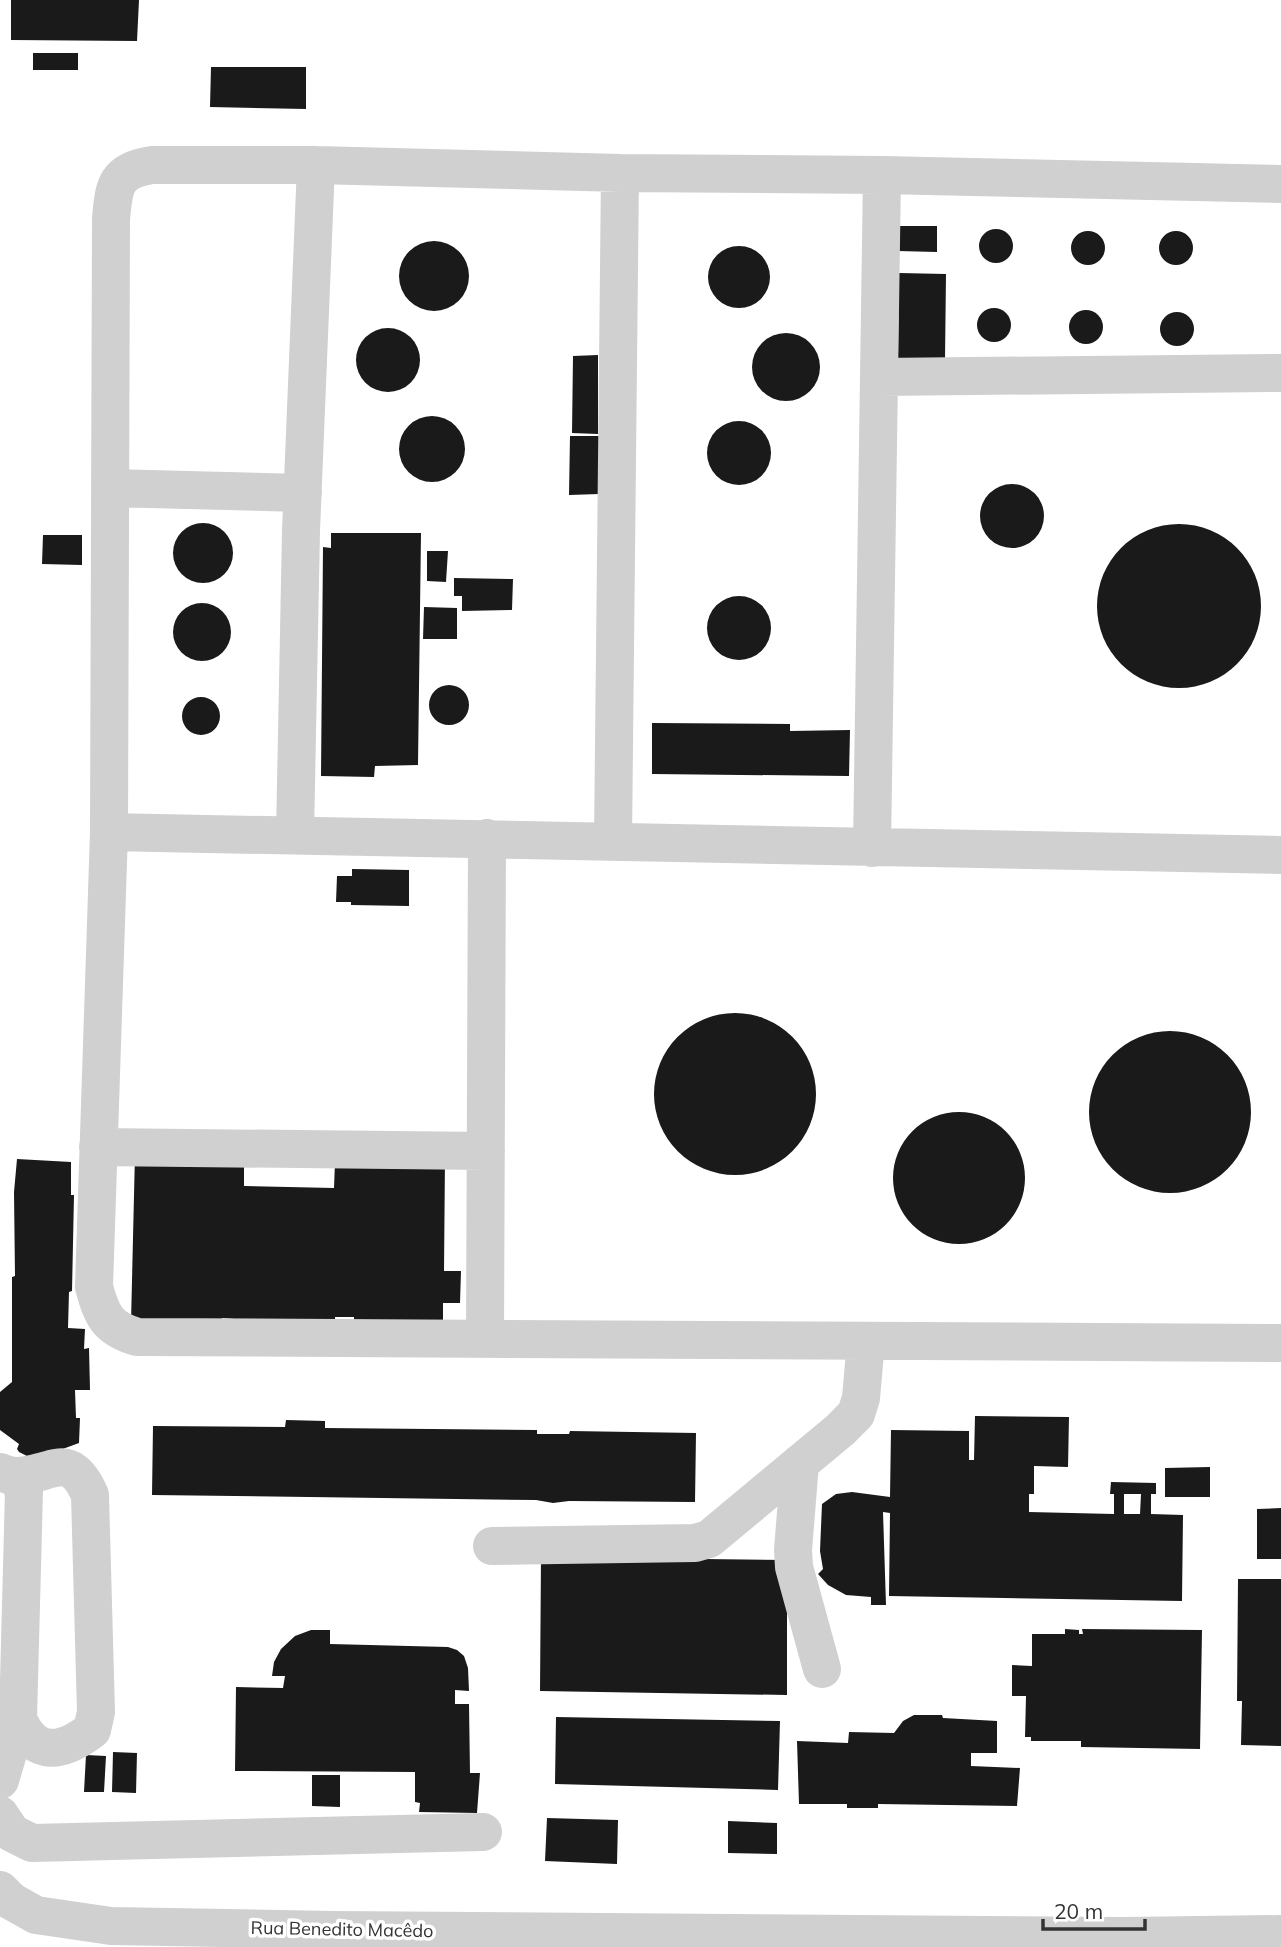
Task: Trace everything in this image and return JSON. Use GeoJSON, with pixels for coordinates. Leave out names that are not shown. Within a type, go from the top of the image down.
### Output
{"type":"FeatureCollection","features":[{"type":"Feature","properties":{"kind":"street"},"geometry":{"type":"LineString","coordinates":[[1281,184],[316,165],[152,165],[132,168],[122,175],[113,198],[111,219],[108,832],[94,1287],[108,1323],[120,1332],[137,1337],[1281,1343]]}},
{"type":"Feature","properties":{"kind":"street"},"geometry":{"type":"LineString","coordinates":[[295,835],[303,493],[316,165]]}},
{"type":"Feature","properties":{"kind":"street"},"geometry":{"type":"LineString","coordinates":[[613,841],[620,173]]}},
{"type":"Feature","properties":{"kind":"street"},"geometry":{"type":"LineString","coordinates":[[872,848],[881,175]]}},
{"type":"Feature","properties":{"kind":"street"},"geometry":{"type":"LineString","coordinates":[[879,377],[1281,373]]}},
{"type":"Feature","properties":{"kind":"street"},"geometry":{"type":"LineString","coordinates":[[110,488],[303,493]]}},
{"type":"Feature","properties":{"kind":"street"},"geometry":{"type":"LineString","coordinates":[[108,832],[1281,855]]}},
{"type":"Feature","properties":{"kind":"street"},"geometry":{"type":"LineString","coordinates":[[485,1339],[487,838]]}},
{"type":"Feature","properties":{"kind":"street"},"geometry":{"type":"LineString","coordinates":[[98,1147],[486,1152]]}},
{"type":"Feature","properties":{"kind":"street"},"geometry":{"type":"LineString","coordinates":[[492,1546],[695,1543],[709,1539],[856,1414],[861,1398],[866,1341]]}},
{"type":"Feature","properties":{"kind":"street"},"geometry":{"type":"LineString","coordinates":[[800,1463],[794,1567],[822,1669]]}},
{"type":"Feature","properties":{"kind":"street"},"geometry":{"type":"LineString","coordinates":[[8,1474],[54,1468],[72,1469],[83,1480],[90,1495],[96,1712],[92,1730],[78,1741],[60,1749],[35,1744],[24,1734],[18,1719]]}},
{"type":"Feature","properties":{"kind":"street"},"geometry":{"type":"LineString","coordinates":[[0,1780],[18,1719],[24,1491],[8,1474]]}},
{"type":"Feature","properties":{"kind":"street"},"geometry":{"type":"LineString","coordinates":[[0,1815],[12,1833],[32,1843],[483,1832]]}},
{"type":"Feature","properties":{"kind":"street","name":"Rua Benedito Macêdo"},"geometry":{"type":"LineString","coordinates":[[0,1890],[11,1901],[36,1914],[111,1926],[1125,1936],[1281,1934]]}},
{"type":"Feature","properties":{"kind":"building"},"geometry":{"type":"Polygon","coordinates":[[[11,0],[139,0],[137,41],[11,40],[11,0]]]}},
{"type":"Feature","properties":{"kind":"building"},"geometry":{"type":"Polygon","coordinates":[[[33,53],[78,53],[78,70],[33,70],[33,53]]]}},
{"type":"Feature","properties":{"kind":"building"},"geometry":{"type":"Polygon","coordinates":[[[211,67],[306,67],[306,109],[210,107],[211,67]]]}},
{"type":"Feature","properties":{"kind":"building"},"geometry":{"type":"Polygon","coordinates":[[[898,226],[937,226],[937,252],[898,251],[898,226]]]}},
{"type":"Feature","properties":{"kind":"building"},"geometry":{"type":"Polygon","coordinates":[[[996,229],[1008,234],[1013,246],[1008,258],[996,263],[984,258],[979,246],[984,234],[996,229]]]}},
{"type":"Feature","properties":{"kind":"building"},"geometry":{"type":"Polygon","coordinates":[[[1088,231],[1100,236],[1105,248],[1100,260],[1088,265],[1076,260],[1071,248],[1076,236],[1088,231]]]}},
{"type":"Feature","properties":{"kind":"building"},"geometry":{"type":"Polygon","coordinates":[[[1176,231],[1188,236],[1193,248],[1188,260],[1176,265],[1164,260],[1159,248],[1164,236],[1176,231]]]}},
{"type":"Feature","properties":{"kind":"building"},"geometry":{"type":"Polygon","coordinates":[[[434,241],[459,251],[469,276],[459,301],[434,311],[409,301],[399,276],[409,251],[434,241]]]}},
{"type":"Feature","properties":{"kind":"building"},"geometry":{"type":"Polygon","coordinates":[[[739,246],[761,255],[770,277],[761,299],[739,308],[717,299],[708,277],[717,255],[739,246]]]}},
{"type":"Feature","properties":{"kind":"building"},"geometry":{"type":"Polygon","coordinates":[[[899,273],[946,274],[945,359],[898,358],[899,273]]]}},
{"type":"Feature","properties":{"kind":"building"},"geometry":{"type":"Polygon","coordinates":[[[994,308],[1006,313],[1011,325],[1006,337],[994,342],[982,337],[977,325],[982,313],[994,308]]]}},
{"type":"Feature","properties":{"kind":"building"},"geometry":{"type":"Polygon","coordinates":[[[1086,310],[1098,315],[1103,327],[1098,339],[1086,344],[1074,339],[1069,327],[1074,315],[1086,310]]]}},
{"type":"Feature","properties":{"kind":"building"},"geometry":{"type":"Polygon","coordinates":[[[1177,312],[1189,317],[1194,329],[1189,341],[1177,346],[1165,341],[1160,329],[1165,317],[1177,312]]]}},
{"type":"Feature","properties":{"kind":"building"},"geometry":{"type":"Polygon","coordinates":[[[382,328],[394,328],[411,337],[418,348],[418,372],[411,383],[394,392],[382,392],[370,387],[361,378],[356,366],[356,354],[361,342],[370,333],[382,328]]]}},
{"type":"Feature","properties":{"kind":"building"},"geometry":{"type":"Polygon","coordinates":[[[779,333],[793,333],[805,338],[815,348],[820,367],[815,386],[805,396],[793,401],[779,401],[767,396],[757,386],[752,374],[752,360],[757,348],[767,338],[779,333]]]}},
{"type":"Feature","properties":{"kind":"building"},"geometry":{"type":"Polygon","coordinates":[[[598,355],[598,434],[572,433],[573,356],[598,355]]]}},
{"type":"Feature","properties":{"kind":"building"},"geometry":{"type":"Polygon","coordinates":[[[432,416],[445,419],[455,426],[462,436],[465,449],[462,462],[455,472],[445,479],[432,482],[419,479],[409,472],[402,462],[399,449],[402,436],[409,426],[419,419],[432,416]]]}},
{"type":"Feature","properties":{"kind":"building"},"geometry":{"type":"Polygon","coordinates":[[[739,421],[762,430],[771,453],[762,476],[739,485],[716,476],[707,453],[716,430],[739,421]]]}},
{"type":"Feature","properties":{"kind":"building"},"geometry":{"type":"Polygon","coordinates":[[[570,436],[600,436],[599,494],[569,495],[570,436]]]}},
{"type":"Feature","properties":{"kind":"building"},"geometry":{"type":"Polygon","coordinates":[[[1012,484],[1035,493],[1044,516],[1035,539],[1012,548],[989,539],[980,516],[989,493],[1012,484]]]}},
{"type":"Feature","properties":{"kind":"building"},"geometry":{"type":"Polygon","coordinates":[[[203,523],[224,532],[233,553],[224,574],[203,583],[182,574],[173,553],[182,532],[203,523]]]}},
{"type":"Feature","properties":{"kind":"building"},"geometry":{"type":"Polygon","coordinates":[[[1179,524],[1210,531],[1237,548],[1254,575],[1261,606],[1254,637],[1237,664],[1210,681],[1179,688],[1148,681],[1121,664],[1104,637],[1097,606],[1104,575],[1121,548],[1148,531],[1179,524]]]}},
{"type":"Feature","properties":{"kind":"building"},"geometry":{"type":"Polygon","coordinates":[[[331,533],[421,533],[418,765],[375,766],[374,777],[321,776],[323,547],[331,548],[331,533]]]}},
{"type":"Feature","properties":{"kind":"building"},"geometry":{"type":"Polygon","coordinates":[[[43,535],[82,535],[82,565],[42,564],[43,535]]]}},
{"type":"Feature","properties":{"kind":"building"},"geometry":{"type":"Polygon","coordinates":[[[427,551],[448,551],[446,582],[427,581],[427,551]]]}},
{"type":"Feature","properties":{"kind":"building"},"geometry":{"type":"Polygon","coordinates":[[[454,578],[513,579],[512,610],[462,611],[462,596],[454,596],[454,578]]]}},
{"type":"Feature","properties":{"kind":"building"},"geometry":{"type":"Polygon","coordinates":[[[739,596],[751,598],[762,605],[769,616],[769,640],[762,651],[751,658],[739,660],[727,658],[716,651],[709,640],[707,628],[709,616],[716,605],[727,598],[739,596]]]}},
{"type":"Feature","properties":{"kind":"building"},"geometry":{"type":"Polygon","coordinates":[[[202,603],[213,605],[226,616],[231,632],[229,643],[218,656],[202,661],[191,659],[178,648],[173,632],[175,621],[186,608],[202,603]]]}},
{"type":"Feature","properties":{"kind":"building"},"geometry":{"type":"Polygon","coordinates":[[[424,607],[457,608],[457,639],[423,639],[424,607]]]}},
{"type":"Feature","properties":{"kind":"building"},"geometry":{"type":"Polygon","coordinates":[[[449,685],[457,686],[463,691],[468,697],[468,713],[463,719],[457,724],[449,725],[441,724],[435,719],[430,713],[429,705],[430,697],[435,691],[441,686],[449,685]]]}},
{"type":"Feature","properties":{"kind":"building"},"geometry":{"type":"Polygon","coordinates":[[[201,697],[215,702],[220,716],[215,730],[201,735],[187,730],[182,716],[187,702],[201,697]]]}},
{"type":"Feature","properties":{"kind":"building"},"geometry":{"type":"Polygon","coordinates":[[[652,723],[790,724],[790,731],[850,730],[849,776],[652,774],[652,723]]]}},
{"type":"Feature","properties":{"kind":"building"},"geometry":{"type":"Polygon","coordinates":[[[352,869],[409,870],[409,906],[351,905],[351,902],[336,902],[337,876],[352,876],[352,869]]]}},
{"type":"Feature","properties":{"kind":"building"},"geometry":{"type":"Polygon","coordinates":[[[735,1013],[766,1019],[793,1036],[810,1063],[816,1094],[810,1125],[793,1152],[766,1169],[735,1175],[704,1169],[677,1152],[660,1125],[654,1094],[660,1063],[677,1036],[704,1019],[735,1013]]]}},
{"type":"Feature","properties":{"kind":"building"},"geometry":{"type":"Polygon","coordinates":[[[1170,1031],[1201,1037],[1228,1054],[1245,1081],[1251,1112],[1245,1143],[1228,1170],[1201,1187],[1170,1193],[1139,1187],[1112,1170],[1095,1143],[1089,1112],[1095,1081],[1112,1054],[1139,1037],[1170,1031]]]}},
{"type":"Feature","properties":{"kind":"building"},"geometry":{"type":"Polygon","coordinates":[[[959,1112],[984,1117],[1006,1131],[1020,1153],[1025,1178],[1020,1203],[1006,1225],[984,1239],[959,1244],[934,1239],[912,1225],[898,1203],[893,1178],[898,1153],[912,1131],[934,1117],[959,1112]]]}},
{"type":"Feature","properties":{"kind":"building"},"geometry":{"type":"Polygon","coordinates":[[[135,1153],[244,1164],[244,1186],[334,1188],[335,1162],[445,1157],[444,1271],[461,1271],[460,1303],[443,1303],[443,1326],[354,1327],[354,1317],[335,1317],[335,1327],[222,1318],[222,1325],[131,1323],[135,1153]]]}},
{"type":"Feature","properties":{"kind":"building"},"geometry":{"type":"Polygon","coordinates":[[[17,1159],[71,1162],[71,1195],[74,1195],[72,1291],[69,1292],[68,1328],[85,1329],[84,1349],[89,1348],[90,1390],[75,1390],[76,1418],[80,1418],[79,1443],[49,1454],[27,1456],[17,1449],[19,1444],[0,1430],[0,1392],[12,1382],[12,1277],[15,1276],[14,1192],[17,1159]]]}},
{"type":"Feature","properties":{"kind":"building"},"geometry":{"type":"Polygon","coordinates":[[[975,1416],[1069,1417],[1068,1467],[1034,1466],[1034,1494],[1029,1494],[1029,1512],[1114,1514],[1114,1494],[1110,1494],[1111,1482],[1156,1483],[1156,1494],[1151,1494],[1151,1514],[1183,1515],[1182,1601],[889,1596],[890,1513],[883,1512],[886,1605],[871,1605],[871,1597],[846,1595],[828,1585],[818,1574],[823,1569],[820,1551],[822,1504],[836,1494],[852,1492],[890,1497],[891,1430],[969,1431],[969,1460],[974,1460],[975,1416]],[[1124,1494],[1124,1514],[1140,1514],[1141,1494],[1124,1494]]]}},
{"type":"Feature","properties":{"kind":"building"},"geometry":{"type":"Polygon","coordinates":[[[286,1420],[325,1421],[325,1428],[537,1430],[537,1434],[569,1434],[570,1431],[696,1433],[695,1502],[553,1503],[536,1500],[152,1495],[153,1426],[285,1427],[286,1420]]]}},
{"type":"Feature","properties":{"kind":"building"},"geometry":{"type":"Polygon","coordinates":[[[1210,1467],[1210,1497],[1165,1497],[1165,1468],[1210,1467]]]}},
{"type":"Feature","properties":{"kind":"building"},"geometry":{"type":"Polygon","coordinates":[[[1281,1508],[1281,1559],[1257,1559],[1257,1509],[1281,1508]]]}},
{"type":"Feature","properties":{"kind":"building"},"geometry":{"type":"Polygon","coordinates":[[[541,1557],[787,1560],[787,1695],[540,1691],[541,1557]]]}},
{"type":"Feature","properties":{"kind":"building"},"geometry":{"type":"Polygon","coordinates":[[[1238,1579],[1281,1579],[1281,1746],[1241,1745],[1242,1701],[1237,1701],[1238,1579]]]}},
{"type":"Feature","properties":{"kind":"building"},"geometry":{"type":"Polygon","coordinates":[[[1065,1629],[1079,1630],[1079,1634],[1083,1634],[1082,1629],[1202,1630],[1200,1749],[1081,1747],[1081,1741],[1031,1741],[1031,1737],[1025,1737],[1026,1696],[1012,1696],[1012,1665],[1032,1666],[1032,1634],[1065,1634],[1065,1629]]]}},
{"type":"Feature","properties":{"kind":"building"},"geometry":{"type":"Polygon","coordinates":[[[311,1630],[330,1630],[330,1644],[448,1647],[464,1656],[468,1668],[469,1691],[455,1690],[455,1704],[469,1704],[470,1773],[480,1773],[477,1813],[419,1812],[420,1803],[415,1802],[415,1772],[235,1771],[236,1687],[283,1688],[285,1676],[272,1676],[274,1662],[281,1649],[295,1636],[311,1630]]]}},
{"type":"Feature","properties":{"kind":"building"},"geometry":{"type":"Polygon","coordinates":[[[914,1715],[997,1721],[997,1753],[971,1753],[971,1766],[1020,1768],[1017,1806],[878,1804],[878,1808],[847,1808],[847,1804],[799,1804],[797,1741],[848,1743],[849,1732],[894,1733],[903,1721],[914,1715]]]}},
{"type":"Feature","properties":{"kind":"building"},"geometry":{"type":"Polygon","coordinates":[[[556,1717],[780,1721],[778,1790],[555,1784],[556,1717]]]}},
{"type":"Feature","properties":{"kind":"building"},"geometry":{"type":"Polygon","coordinates":[[[113,1752],[137,1753],[136,1793],[112,1792],[113,1752]]]}},
{"type":"Feature","properties":{"kind":"building"},"geometry":{"type":"Polygon","coordinates":[[[86,1755],[106,1756],[104,1792],[84,1792],[86,1755]]]}},
{"type":"Feature","properties":{"kind":"building"},"geometry":{"type":"Polygon","coordinates":[[[312,1775],[340,1775],[340,1807],[312,1806],[312,1775]]]}},
{"type":"Feature","properties":{"kind":"building"},"geometry":{"type":"Polygon","coordinates":[[[547,1818],[618,1820],[617,1864],[545,1861],[547,1818]]]}},
{"type":"Feature","properties":{"kind":"building"},"geometry":{"type":"Polygon","coordinates":[[[728,1821],[777,1823],[777,1854],[728,1853],[728,1821]]]}}]}
